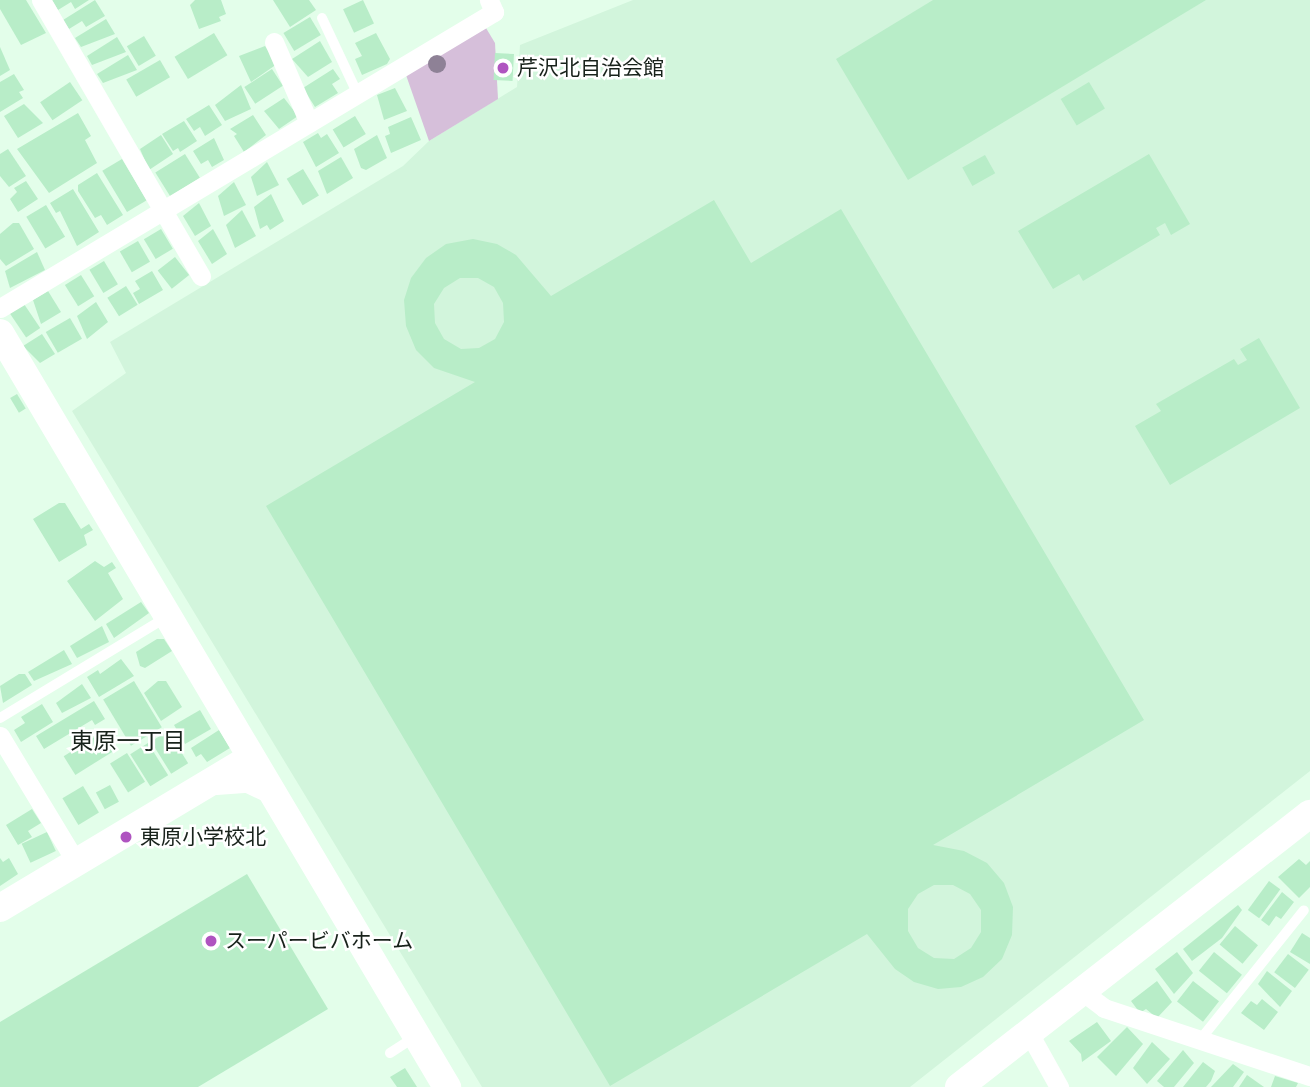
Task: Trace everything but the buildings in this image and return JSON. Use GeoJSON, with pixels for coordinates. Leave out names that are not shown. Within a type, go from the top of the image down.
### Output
{"type":"FeatureCollection","features":[{"type":"Feature","properties":{"kind":"street"},"geometry":{"type":"LineString","coordinates":[[40,0],[201,275]]}},
{"type":"Feature","properties":{"kind":"street"},"geometry":{"type":"LineString","coordinates":[[0,308],[494,12],[489,0]]}},
{"type":"Feature","properties":{"kind":"street"},"geometry":{"type":"LineString","coordinates":[[274,43],[309,123]]}},
{"type":"Feature","properties":{"kind":"street"},"geometry":{"type":"LineString","coordinates":[[0,333],[447,1087]]}},
{"type":"Feature","properties":{"kind":"street"},"geometry":{"type":"LineString","coordinates":[[0,736],[76,862]]}},
{"type":"Feature","properties":{"kind":"street"},"geometry":{"type":"LineString","coordinates":[[0,908],[251,758]]}},
{"type":"Feature","properties":{"kind":"street"},"geometry":{"type":"LineString","coordinates":[[192,793],[239,781],[274,796]]}},
{"type":"Feature","properties":{"kind":"street"},"geometry":{"type":"LineString","coordinates":[[960,1087],[1310,814]]}},
{"type":"Feature","properties":{"kind":"street"},"geometry":{"type":"LineString","coordinates":[[1083,992],[1104,1008],[1310,1076]]}},
{"type":"Feature","properties":{"kind":"street"},"geometry":{"type":"LineString","coordinates":[[1029,1033],[1059,1087]]}},
{"type":"Feature","properties":{"kind":"lane"},"geometry":{"type":"LineString","coordinates":[[322,18],[358,94]]}},
{"type":"Feature","properties":{"kind":"lane"},"geometry":{"type":"LineString","coordinates":[[0,718],[167,616]]}},
{"type":"Feature","properties":{"kind":"lane"},"geometry":{"type":"LineString","coordinates":[[1200,1040],[1304,910]]}},
{"type":"Feature","properties":{"kind":"lane"},"geometry":{"type":"LineString","coordinates":[[390,1053],[416,1035]]}},
{"type":"Feature","properties":{"kind":"shaded area"},"geometry":{"type":"Polygon","coordinates":[[[633,0],[1310,0],[1310,771],[910,1087],[482,1087],[72,411],[126,373],[110,342],[403,166],[429,141],[517,87],[520,45],[633,0]]]}},
{"type":"Feature","properties":{"kind":"shaded area"},"geometry":{"type":"Polygon","coordinates":[[[486,28],[495,43],[498,99],[429,141],[406,75],[486,28]]]}},
{"type":"Feature","properties":{"kind":"place","name":"芹沢北自治会館"},"geometry":{"type":"Point","coordinates":[503,68]}},
{"type":"Feature","properties":{"kind":"place","name":"東原小学校北"},"geometry":{"type":"Point","coordinates":[126,837]}},
{"type":"Feature","properties":{"kind":"place","name":"スーパービバホーム"},"geometry":{"type":"Point","coordinates":[211,941]}},
{"type":"Feature","properties":{"kind":"district","name":"東原一丁目"},"geometry":{"type":"Point","coordinates":[128,741]}}]}
